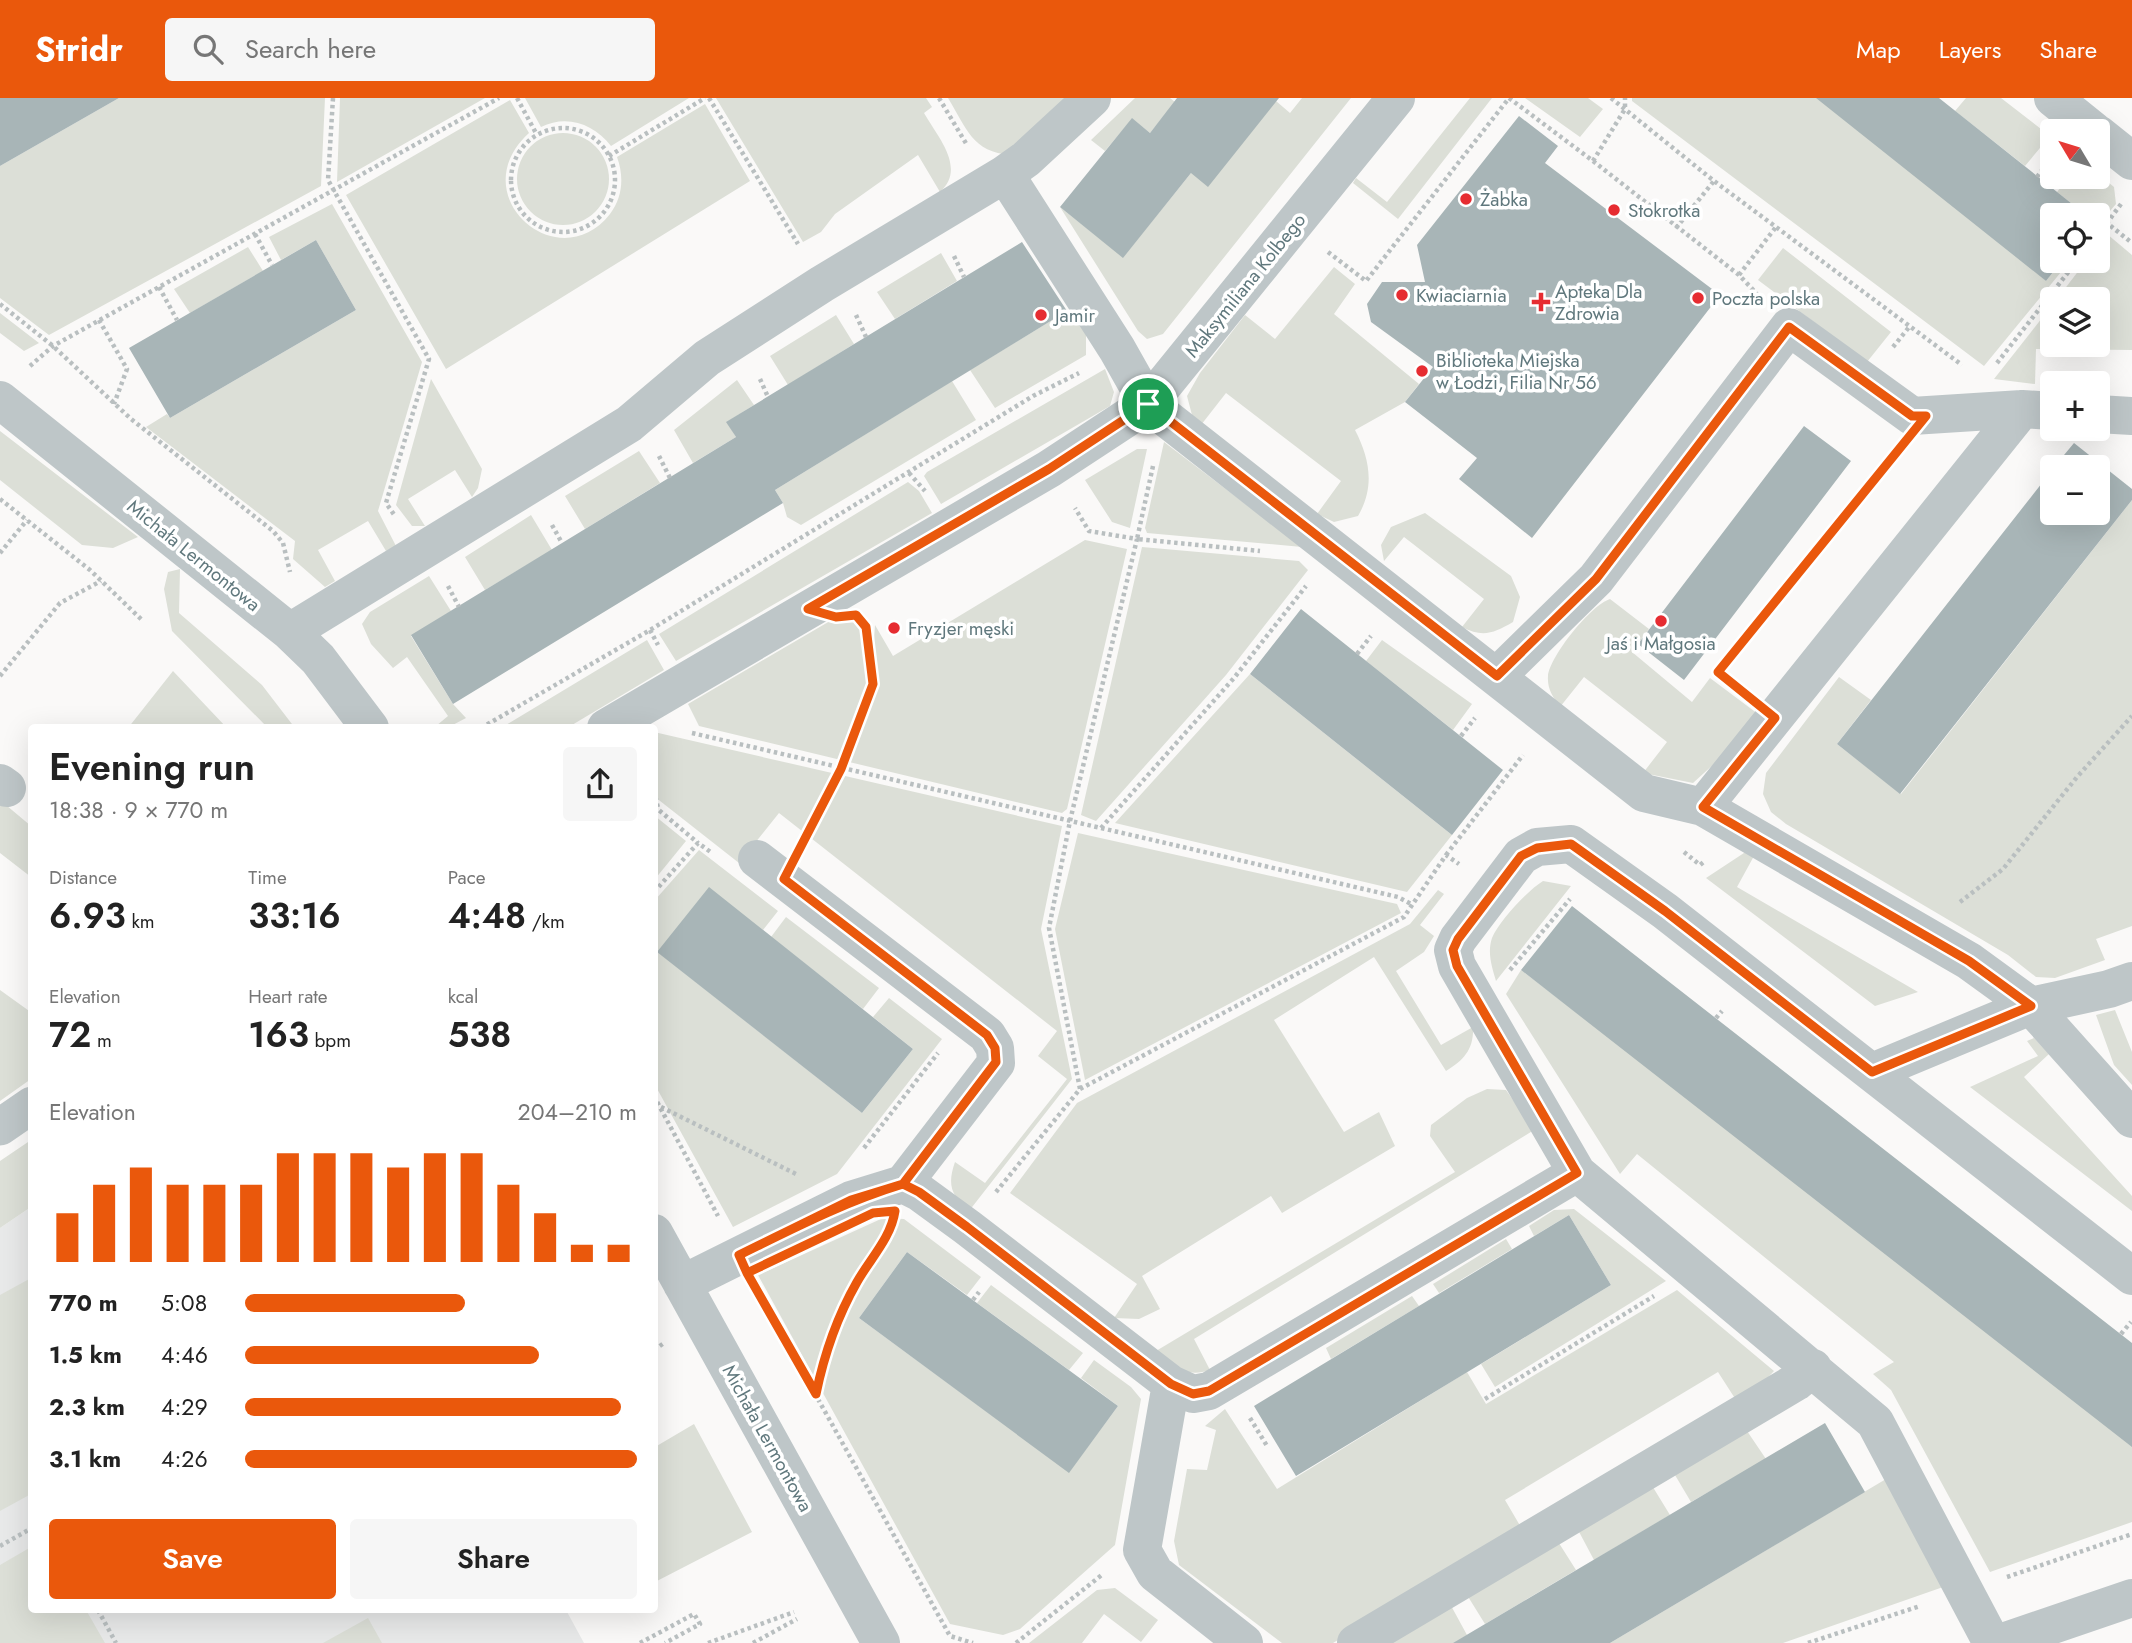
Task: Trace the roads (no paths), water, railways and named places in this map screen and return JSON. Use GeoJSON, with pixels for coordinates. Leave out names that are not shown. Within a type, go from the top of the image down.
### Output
{"type":"FeatureCollection","features":[{"type":"Feature","properties":{"kind":"street"},"geometry":{"type":"LineString","coordinates":[[290,632],[629,424],[707,358],[822,284],[1027,159],[1092,98]]}},
{"type":"Feature","properties":{"kind":"street","name":"Maksymiliana Kolbego"},"geometry":{"type":"LineString","coordinates":[[613,724],[1049,469],[1148,404],[1395,98]]}},
{"type":"Feature","properties":{"kind":"street"},"geometry":{"type":"LineString","coordinates":[[2053,98],[2079,119]]}},
{"type":"Feature","properties":{"kind":"street"},"geometry":{"type":"LineString","coordinates":[[2110,144],[2132,161]]}},
{"type":"Feature","properties":{"kind":"street"},"geometry":{"type":"LineString","coordinates":[[998,178],[1117,349],[1148,404],[1644,793],[1703,807],[1969,961],[2031,1006],[2132,1119]]}},
{"type":"Feature","properties":{"kind":"street"},"geometry":{"type":"LineString","coordinates":[[1497,676],[1596,579],[1789,327],[1912,416],[2038,410]]}},
{"type":"Feature","properties":{"kind":"street","name":"Michała Lermontowa"},"geometry":{"type":"LineString","coordinates":[[0,400],[290,632],[318,659],[367,724]]}},
{"type":"Feature","properties":{"kind":"street"},"geometry":{"type":"LineString","coordinates":[[1703,807],[1775,718],[2038,410]]}},
{"type":"Feature","properties":{"kind":"street"},"geometry":{"type":"LineString","coordinates":[[2110,415],[2132,416]]}},
{"type":"Feature","properties":{"kind":"street"},"geometry":{"type":"LineString","coordinates":[[1992,1643],[1965,1587],[1875,1422],[1577,1173],[1457,966],[1453,950],[1458,939],[1521,856],[1537,848],[1571,844],[1665,911],[2132,1276]]}},
{"type":"Feature","properties":{"kind":"street"},"geometry":{"type":"LineString","coordinates":[[682,1284],[851,1200],[903,1184],[996,1062],[995,1048],[987,1035],[770,869]]}},
{"type":"Feature","properties":{"kind":"street"},"geometry":{"type":"LineString","coordinates":[[1872,1072],[2031,1006],[2109,989],[2132,981]]}},
{"type":"Feature","properties":{"kind":"street"},"geometry":{"type":"LineString","coordinates":[[0,1127],[28,1108]]}},
{"type":"Feature","properties":{"kind":"street"},"geometry":{"type":"LineString","coordinates":[[903,1184],[919,1192],[967,1227],[1171,1384],[1193,1394],[1209,1391],[1577,1173]]}},
{"type":"Feature","properties":{"kind":"street","name":"Michała Lermontowa"},"geometry":{"type":"LineString","coordinates":[[658,1240],[881,1643]]}},
{"type":"Feature","properties":{"kind":"street"},"geometry":{"type":"LineString","coordinates":[[1356,1643],[1796,1382],[1813,1368]]}},
{"type":"Feature","properties":{"kind":"street"},"geometry":{"type":"LineString","coordinates":[[1171,1384],[1142,1550],[1155,1573],[1244,1643]]}},
{"type":"Feature","properties":{"kind":"street"},"geometry":{"type":"LineString","coordinates":[[2000,1643],[2132,1598]]}},
{"type":"Feature","properties":{"kind":"place","name":"Żabka"},"geometry":{"type":"Point","coordinates":[1466,199]}},
{"type":"Feature","properties":{"kind":"place","name":"Stokrotka"},"geometry":{"type":"Point","coordinates":[1614,210]}},
{"type":"Feature","properties":{"kind":"place","name":"Kwiaciarnia"},"geometry":{"type":"Point","coordinates":[1402,295]}},
{"type":"Feature","properties":{"kind":"place","name":"Poczta polska"},"geometry":{"type":"Point","coordinates":[1698,298]}},
{"type":"Feature","properties":{"kind":"place","name":"Apteka Dla Zdrowia"},"geometry":{"type":"Point","coordinates":[1541,302]}},
{"type":"Feature","properties":{"kind":"place","name":"Jamir"},"geometry":{"type":"Point","coordinates":[1041,315]}},
{"type":"Feature","properties":{"kind":"place","name":"Biblioteka Miejska w Łodzi, Filia Nr 56"},"geometry":{"type":"Point","coordinates":[1422,371]}},
{"type":"Feature","properties":{"kind":"place","name":"Jaś i Małgosia"},"geometry":{"type":"Point","coordinates":[1661,621]}},
{"type":"Feature","properties":{"kind":"place","name":"Fryzjer męski"},"geometry":{"type":"Point","coordinates":[894,628]}}]}
